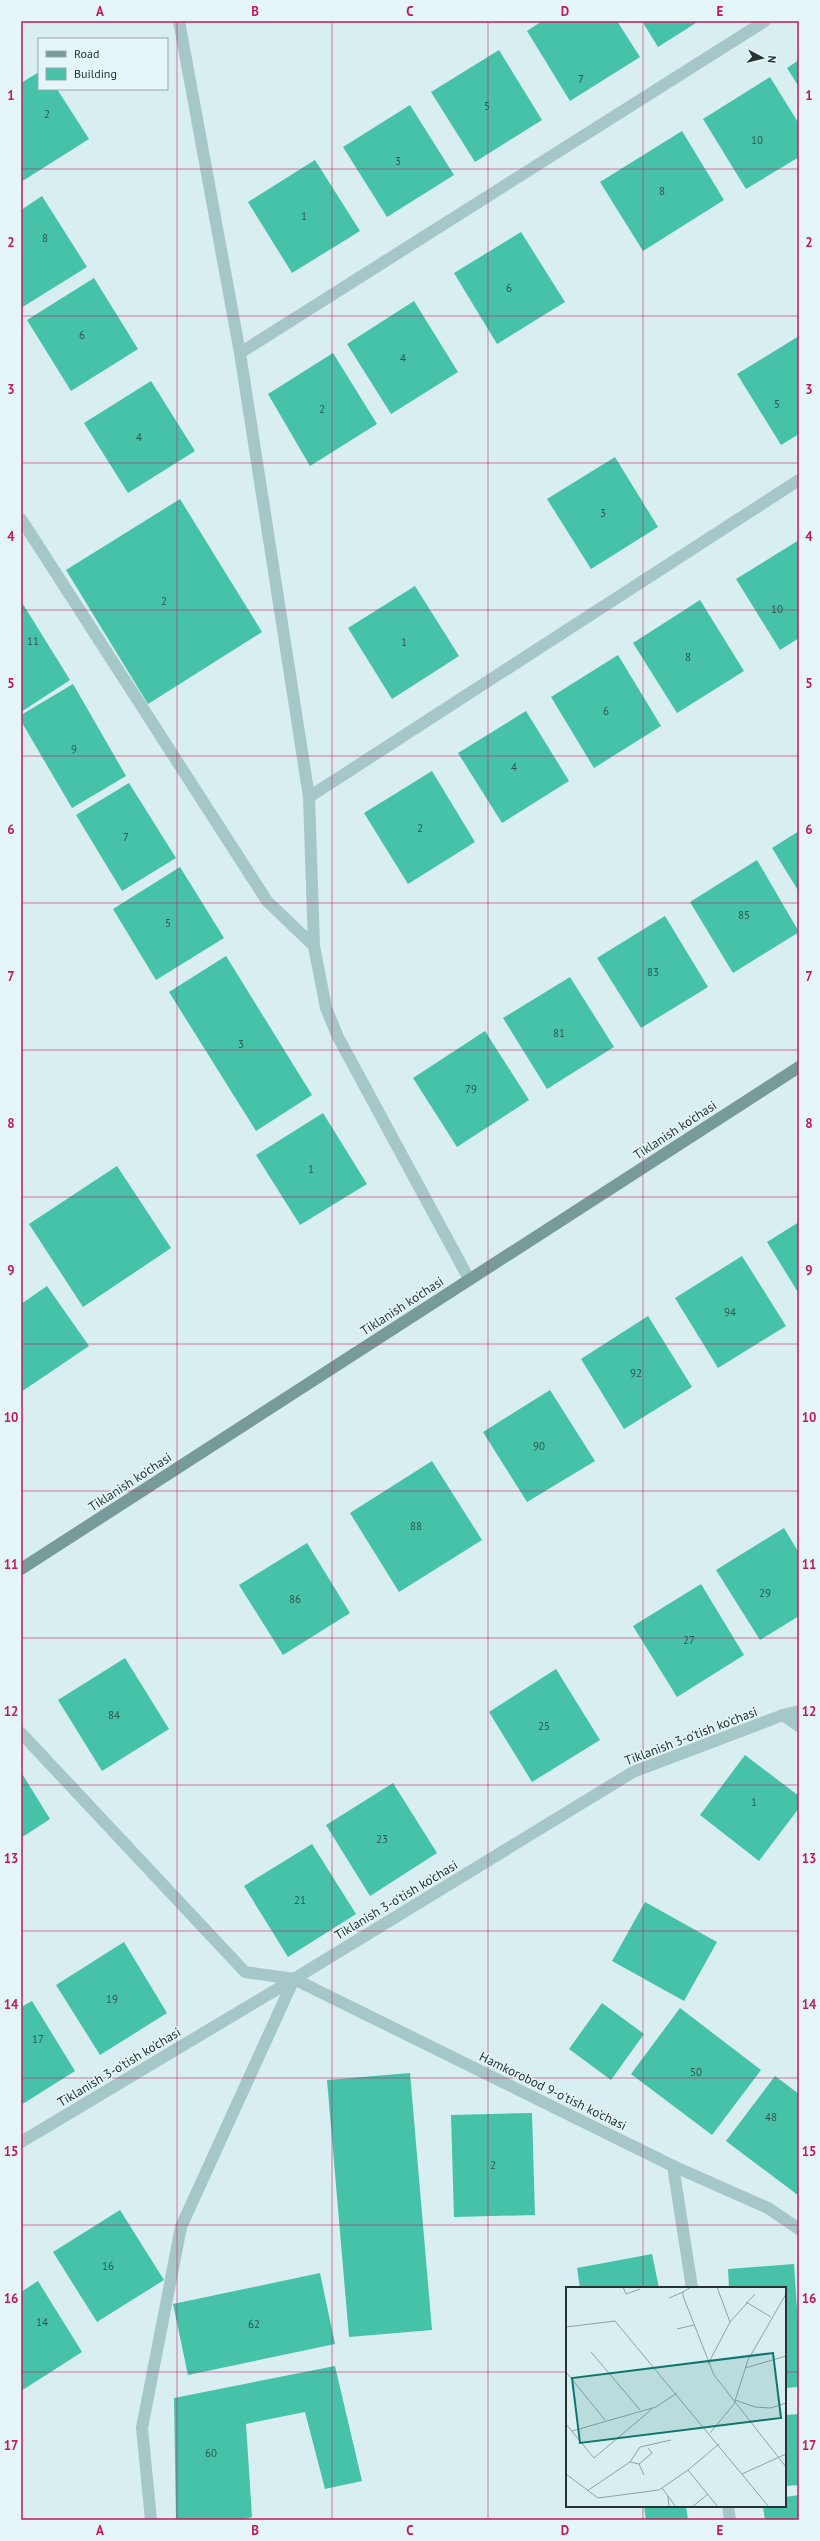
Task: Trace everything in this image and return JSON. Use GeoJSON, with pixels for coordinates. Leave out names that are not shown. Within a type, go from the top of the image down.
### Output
{"type":"FeatureCollection","features":[{"type":"Feature","properties":{"kind":"street"},"geometry":{"type":"LineString","coordinates":[[179,21],[240,353],[309,797],[314,946],[326,1008],[338,1037],[469,1280]]}},
{"type":"Feature","properties":{"kind":"street"},"geometry":{"type":"LineString","coordinates":[[240,353],[765,21]]}},
{"type":"Feature","properties":{"kind":"street"},"geometry":{"type":"LineString","coordinates":[[309,797],[799,480]]}},
{"type":"Feature","properties":{"kind":"street"},"geometry":{"type":"LineString","coordinates":[[21,519],[267,902],[314,946]]}},
{"type":"Feature","properties":{"kind":"street","name":"Tiklanish ko'chasi"},"geometry":{"type":"LineString","coordinates":[[21,1569],[799,1067]]}},
{"type":"Feature","properties":{"kind":"street","name":"Tiklanish 3-o'tish ko'chasi"},"geometry":{"type":"LineString","coordinates":[[21,2142],[294,1979],[633,1772],[783,1715],[799,1711]]}},
{"type":"Feature","properties":{"kind":"street"},"geometry":{"type":"LineString","coordinates":[[783,1715],[799,1726]]}},
{"type":"Feature","properties":{"kind":"street","name":"Hamkorobod 9-o'tish ko'chasi"},"geometry":{"type":"LineString","coordinates":[[21,1733],[245,1972],[294,1979],[673,2166],[768,2208],[799,2230]]}},
{"type":"Feature","properties":{"kind":"street"},"geometry":{"type":"LineString","coordinates":[[151,2520],[142,2428],[182,2227],[294,1979]]}},
{"type":"Feature","properties":{"kind":"street"},"geometry":{"type":"LineString","coordinates":[[673,2166],[692,2287]]}},
{"type":"Feature","properties":{"kind":"street"},"geometry":{"type":"LineString","coordinates":[[728,2507],[730,2520]]}},
{"type":"Feature","properties":{"kind":"building"},"geometry":{"type":"Polygon","coordinates":[[[542,21],[617,21],[640,57],[570,101],[527,31],[542,21]]]}},
{"type":"Feature","properties":{"kind":"building"},"geometry":{"type":"Polygon","coordinates":[[[642,21],[699,21],[658,47],[642,21]]]}},
{"type":"Feature","properties":{"kind":"building"},"geometry":{"type":"Polygon","coordinates":[[[499,50],[542,120],[475,162],[431,92],[499,50]]]}},
{"type":"Feature","properties":{"kind":"building"},"geometry":{"type":"Polygon","coordinates":[[[799,60],[799,87],[787,68],[799,60]]]}},
{"type":"Feature","properties":{"kind":"building"},"geometry":{"type":"Polygon","coordinates":[[[38,73],[38,90],[58,90],[89,139],[21,182],[21,83],[38,73]]]}},
{"type":"Feature","properties":{"kind":"building"},"geometry":{"type":"Polygon","coordinates":[[[770,77],[799,124],[799,157],[746,189],[703,119],[770,77]]]}},
{"type":"Feature","properties":{"kind":"building"},"geometry":{"type":"Polygon","coordinates":[[[410,105],[454,175],[387,217],[343,147],[410,105]]]}},
{"type":"Feature","properties":{"kind":"building"},"geometry":{"type":"Polygon","coordinates":[[[682,131],[724,200],[643,251],[600,182],[682,131]]]}},
{"type":"Feature","properties":{"kind":"building"},"geometry":{"type":"Polygon","coordinates":[[[315,160],[360,231],[292,273],[248,202],[315,160]]]}},
{"type":"Feature","properties":{"kind":"building"},"geometry":{"type":"Polygon","coordinates":[[[42,196],[87,267],[21,308],[21,210],[42,196]]]}},
{"type":"Feature","properties":{"kind":"building"},"geometry":{"type":"Polygon","coordinates":[[[521,232],[565,302],[497,344],[454,273],[521,232]]]}},
{"type":"Feature","properties":{"kind":"building"},"geometry":{"type":"Polygon","coordinates":[[[94,278],[138,349],[71,391],[27,320],[94,278]]]}},
{"type":"Feature","properties":{"kind":"building"},"geometry":{"type":"Polygon","coordinates":[[[414,301],[458,372],[391,414],[347,344],[414,301]]]}},
{"type":"Feature","properties":{"kind":"building"},"geometry":{"type":"Polygon","coordinates":[[[799,336],[799,434],[781,445],[737,374],[799,336]]]}},
{"type":"Feature","properties":{"kind":"building"},"geometry":{"type":"Polygon","coordinates":[[[333,353],[377,424],[310,466],[268,394],[333,353]]]}},
{"type":"Feature","properties":{"kind":"building"},"geometry":{"type":"Polygon","coordinates":[[[151,381],[195,451],[128,493],[84,423],[151,381]]]}},
{"type":"Feature","properties":{"kind":"building"},"geometry":{"type":"Polygon","coordinates":[[[615,457],[658,527],[591,569],[547,499],[615,457]]]}},
{"type":"Feature","properties":{"kind":"building"},"geometry":{"type":"Polygon","coordinates":[[[180,499],[262,632],[148,704],[66,570],[180,499]]]}},
{"type":"Feature","properties":{"kind":"building"},"geometry":{"type":"Polygon","coordinates":[[[799,540],[799,638],[780,650],[736,579],[799,540]]]}},
{"type":"Feature","properties":{"kind":"building"},"geometry":{"type":"Polygon","coordinates":[[[415,586],[459,656],[392,699],[348,628],[415,586]]]}},
{"type":"Feature","properties":{"kind":"building"},"geometry":{"type":"Polygon","coordinates":[[[700,600],[744,671],[677,713],[633,643],[700,600]]]}},
{"type":"Feature","properties":{"kind":"building"},"geometry":{"type":"Polygon","coordinates":[[[21,601],[70,680],[21,712],[21,601]]]}},
{"type":"Feature","properties":{"kind":"building"},"geometry":{"type":"Polygon","coordinates":[[[618,655],[661,726],[594,768],[551,697],[618,655]]]}},
{"type":"Feature","properties":{"kind":"building"},"geometry":{"type":"Polygon","coordinates":[[[73,684],[126,776],[72,808],[21,721],[21,715],[73,684]]]}},
{"type":"Feature","properties":{"kind":"building"},"geometry":{"type":"Polygon","coordinates":[[[526,711],[569,781],[502,823],[458,753],[526,711]]]}},
{"type":"Feature","properties":{"kind":"building"},"geometry":{"type":"Polygon","coordinates":[[[432,771],[475,842],[408,884],[364,813],[432,771]]]}},
{"type":"Feature","properties":{"kind":"building"},"geometry":{"type":"Polygon","coordinates":[[[129,783],[176,858],[122,891],[76,815],[129,783]]]}},
{"type":"Feature","properties":{"kind":"building"},"geometry":{"type":"Polygon","coordinates":[[[799,831],[799,892],[772,848],[799,831]]]}},
{"type":"Feature","properties":{"kind":"building"},"geometry":{"type":"Polygon","coordinates":[[[757,860],[799,932],[733,973],[690,902],[757,860]]]}},
{"type":"Feature","properties":{"kind":"building"},"geometry":{"type":"Polygon","coordinates":[[[180,867],[224,938],[156,980],[113,909],[180,867]]]}},
{"type":"Feature","properties":{"kind":"building"},"geometry":{"type":"Polygon","coordinates":[[[665,916],[708,987],[641,1028],[597,958],[665,916]]]}},
{"type":"Feature","properties":{"kind":"building"},"geometry":{"type":"Polygon","coordinates":[[[226,956],[312,1095],[256,1131],[169,992],[226,956]]]}},
{"type":"Feature","properties":{"kind":"building"},"geometry":{"type":"Polygon","coordinates":[[[570,977],[614,1047],[547,1089],[503,1018],[570,977]]]}},
{"type":"Feature","properties":{"kind":"building"},"geometry":{"type":"Polygon","coordinates":[[[485,1031],[529,1100],[457,1147],[413,1078],[485,1031]]]}},
{"type":"Feature","properties":{"kind":"building"},"geometry":{"type":"Polygon","coordinates":[[[323,1113],[367,1184],[300,1225],[256,1155],[323,1113]]]}},
{"type":"Feature","properties":{"kind":"building"},"geometry":{"type":"Polygon","coordinates":[[[117,1166],[171,1248],[83,1307],[29,1224],[117,1166]]]}},
{"type":"Feature","properties":{"kind":"building"},"geometry":{"type":"Polygon","coordinates":[[[799,1222],[799,1294],[767,1242],[799,1222]]]}},
{"type":"Feature","properties":{"kind":"building"},"geometry":{"type":"Polygon","coordinates":[[[742,1256],[786,1326],[718,1368],[675,1298],[742,1256]]]}},
{"type":"Feature","properties":{"kind":"building"},"geometry":{"type":"Polygon","coordinates":[[[47,1286],[89,1346],[21,1392],[21,1304],[47,1286]]]}},
{"type":"Feature","properties":{"kind":"building"},"geometry":{"type":"Polygon","coordinates":[[[648,1316],[692,1387],[624,1429],[581,1359],[648,1316]]]}},
{"type":"Feature","properties":{"kind":"building"},"geometry":{"type":"Polygon","coordinates":[[[550,1390],[595,1461],[527,1502],[483,1432],[550,1390]]]}},
{"type":"Feature","properties":{"kind":"building"},"geometry":{"type":"Polygon","coordinates":[[[432,1461],[482,1540],[399,1592],[350,1513],[432,1461]]]}},
{"type":"Feature","properties":{"kind":"building"},"geometry":{"type":"Polygon","coordinates":[[[784,1528],[799,1553],[799,1616],[760,1640],[716,1570],[784,1528]]]}},
{"type":"Feature","properties":{"kind":"building"},"geometry":{"type":"Polygon","coordinates":[[[307,1543],[350,1613],[283,1655],[239,1585],[307,1543]]]}},
{"type":"Feature","properties":{"kind":"building"},"geometry":{"type":"Polygon","coordinates":[[[701,1584],[744,1655],[677,1697],[633,1626],[701,1584]]]}},
{"type":"Feature","properties":{"kind":"building"},"geometry":{"type":"Polygon","coordinates":[[[125,1658],[169,1729],[102,1771],[58,1700],[125,1658]]]}},
{"type":"Feature","properties":{"kind":"building"},"geometry":{"type":"Polygon","coordinates":[[[556,1669],[600,1740],[532,1782],[489,1712],[556,1669]]]}},
{"type":"Feature","properties":{"kind":"building"},"geometry":{"type":"Polygon","coordinates":[[[745,1755],[799,1796],[799,1808],[759,1861],[700,1815],[745,1755]]]}},
{"type":"Feature","properties":{"kind":"building"},"geometry":{"type":"Polygon","coordinates":[[[21,1772],[50,1819],[21,1838],[21,1772]]]}},
{"type":"Feature","properties":{"kind":"building"},"geometry":{"type":"Polygon","coordinates":[[[393,1783],[437,1853],[370,1896],[326,1825],[393,1783]]]}},
{"type":"Feature","properties":{"kind":"building"},"geometry":{"type":"Polygon","coordinates":[[[312,1844],[356,1914],[288,1957],[244,1886],[312,1844]]]}},
{"type":"Feature","properties":{"kind":"building"},"geometry":{"type":"Polygon","coordinates":[[[645,1902],[717,1942],[684,2001],[612,1961],[645,1902]]]}},
{"type":"Feature","properties":{"kind":"building"},"geometry":{"type":"Polygon","coordinates":[[[124,1942],[167,2013],[100,2055],[56,1985],[124,1942]]]}},
{"type":"Feature","properties":{"kind":"building"},"geometry":{"type":"Polygon","coordinates":[[[32,2001],[75,2071],[21,2105],[21,2007],[32,2001]]]}},
{"type":"Feature","properties":{"kind":"building"},"geometry":{"type":"Polygon","coordinates":[[[602,2003],[644,2034],[611,2080],[569,2049],[602,2003]]]}},
{"type":"Feature","properties":{"kind":"building"},"geometry":{"type":"Polygon","coordinates":[[[680,2008],[761,2070],[712,2135],[631,2074],[680,2008]]]}},
{"type":"Feature","properties":{"kind":"building"},"geometry":{"type":"Polygon","coordinates":[[[410,2073],[432,2330],[349,2337],[327,2080],[410,2073]]]}},
{"type":"Feature","properties":{"kind":"building"},"geometry":{"type":"Polygon","coordinates":[[[775,2076],[799,2094],[799,2196],[726,2141],[775,2076]]]}},
{"type":"Feature","properties":{"kind":"building"},"geometry":{"type":"Polygon","coordinates":[[[532,2113],[535,2215],[454,2217],[451,2115],[532,2113]]]}},
{"type":"Feature","properties":{"kind":"building"},"geometry":{"type":"Polygon","coordinates":[[[120,2210],[164,2280],[97,2322],[53,2252],[120,2210]]]}},
{"type":"Feature","properties":{"kind":"building"},"geometry":{"type":"Polygon","coordinates":[[[652,2254],[659,2287],[580,2287],[577,2268],[652,2254]]]}},
{"type":"Feature","properties":{"kind":"building"},"geometry":{"type":"Polygon","coordinates":[[[794,2264],[799,2339],[799,2387],[786,2388],[786,2287],[729,2287],[728,2269],[794,2264]]]}},
{"type":"Feature","properties":{"kind":"building"},"geometry":{"type":"Polygon","coordinates":[[[320,2273],[335,2344],[188,2375],[173,2304],[320,2273]]]}},
{"type":"Feature","properties":{"kind":"building"},"geometry":{"type":"Polygon","coordinates":[[[38,2281],[82,2352],[21,2391],[21,2292],[38,2281]]]}},
{"type":"Feature","properties":{"kind":"building"},"geometry":{"type":"Polygon","coordinates":[[[335,2366],[362,2481],[325,2489],[305,2412],[246,2424],[252,2517],[240,2520],[176,2520],[174,2398],[335,2366]]]}},
{"type":"Feature","properties":{"kind":"building"},"geometry":{"type":"Polygon","coordinates":[[[799,2414],[799,2485],[786,2486],[786,2415],[799,2414]]]}},
{"type":"Feature","properties":{"kind":"building"},"geometry":{"type":"Polygon","coordinates":[[[799,2495],[799,2520],[765,2520],[763,2507],[786,2507],[786,2497],[799,2495]]]}},
{"type":"Feature","properties":{"kind":"building"},"geometry":{"type":"Polygon","coordinates":[[[644,2507],[686,2507],[688,2520],[646,2520],[644,2507]]]}}]}
